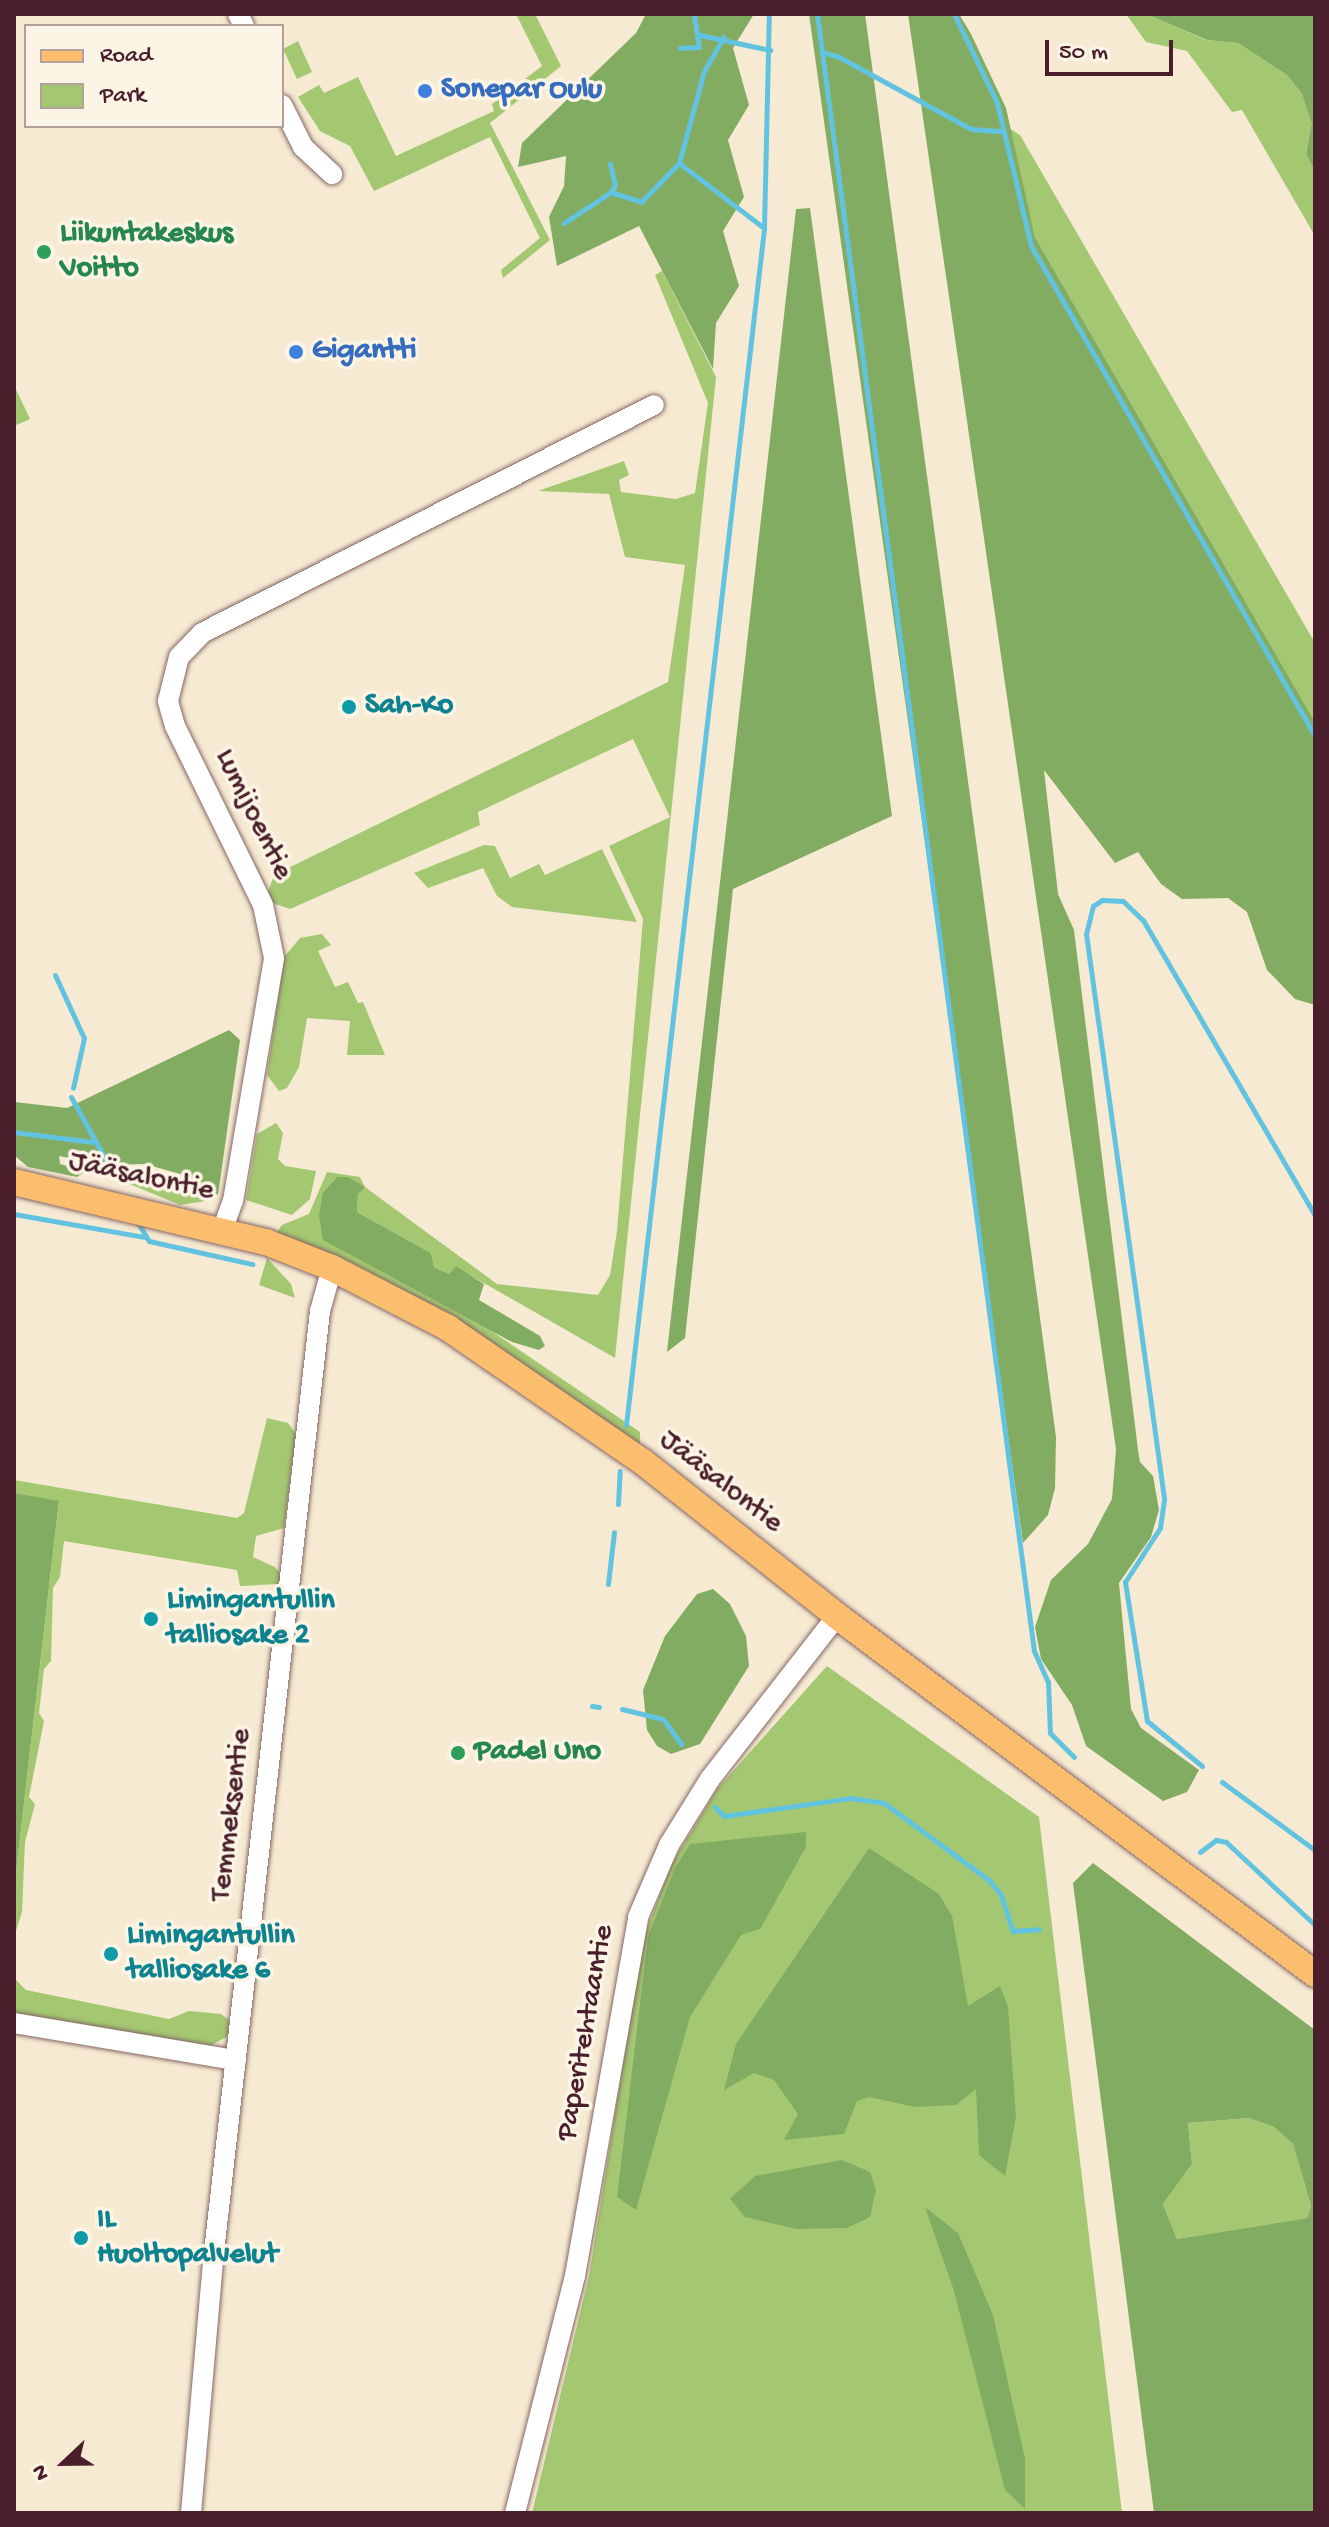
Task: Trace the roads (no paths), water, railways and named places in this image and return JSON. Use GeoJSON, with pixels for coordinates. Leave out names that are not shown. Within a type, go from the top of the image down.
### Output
{"type":"FeatureCollection","features":[{"type":"Feature","properties":{"kind":"main road","name":"Jääsalontie"},"geometry":{"type":"LineString","coordinates":[[14,1182],[223,1228],[332,1268],[448,1328],[643,1462],[837,1616],[1315,1974]]}},
{"type":"Feature","properties":{"kind":"street"},"geometry":{"type":"LineString","coordinates":[[284,109],[303,147],[332,174]]}},
{"type":"Feature","properties":{"kind":"street","name":"Lumijoentie"},"geometry":{"type":"LineString","coordinates":[[223,1228],[233,1201],[274,958],[263,905],[175,726],[168,701],[179,657],[202,633],[654,405]]}},
{"type":"Feature","properties":{"kind":"street","name":"Temmeksentie"},"geometry":{"type":"LineString","coordinates":[[191,2513],[236,2060],[320,1311],[332,1268]]}},
{"type":"Feature","properties":{"kind":"street","name":"Paperitehtaantie"},"geometry":{"type":"LineString","coordinates":[[515,2513],[575,2276],[638,1917],[669,1845],[710,1779],[837,1616]]}},
{"type":"Feature","properties":{"kind":"street"},"geometry":{"type":"LineString","coordinates":[[14,2023],[236,2060]]}},
{"type":"Feature","properties":{"kind":"waterway"},"geometry":{"type":"LineString","coordinates":[[680,48],[699,47],[694,14]]}},
{"type":"Feature","properties":{"kind":"waterway"},"geometry":{"type":"LineString","coordinates":[[626,1425],[764,228],[769,14]]}},
{"type":"Feature","properties":{"kind":"waterway"},"geometry":{"type":"LineString","coordinates":[[817,14],[1034,1651],[1048,1682],[1050,1733],[1074,1757]]}},
{"type":"Feature","properties":{"kind":"waterway"},"geometry":{"type":"LineString","coordinates":[[954,14],[997,103],[1031,246],[1315,736]]}},
{"type":"Feature","properties":{"kind":"waterway"},"geometry":{"type":"LineString","coordinates":[[700,35],[770,50]]}},
{"type":"Feature","properties":{"kind":"waterway"},"geometry":{"type":"LineString","coordinates":[[611,192],[641,202],[679,163],[704,71],[724,37]]}},
{"type":"Feature","properties":{"kind":"waterway"},"geometry":{"type":"LineString","coordinates":[[822,52],[839,57],[971,129],[1002,131]]}},
{"type":"Feature","properties":{"kind":"waterway"},"geometry":{"type":"LineString","coordinates":[[679,163],[764,228]]}},
{"type":"Feature","properties":{"kind":"waterway"},"geometry":{"type":"LineString","coordinates":[[564,223],[611,192],[615,185],[610,164]]}},
{"type":"Feature","properties":{"kind":"waterway"},"geometry":{"type":"LineString","coordinates":[[1202,1766],[1147,1721],[1125,1582],[1160,1528],[1164,1498],[1086,934],[1093,906],[1102,900],[1123,901],[1143,920],[1315,1215]]}},
{"type":"Feature","properties":{"kind":"waterway"},"geometry":{"type":"LineString","coordinates":[[55,975],[84,1038],[73,1088]]}},
{"type":"Feature","properties":{"kind":"waterway"},"geometry":{"type":"LineString","coordinates":[[71,1097],[106,1160]]}},
{"type":"Feature","properties":{"kind":"waterway"},"geometry":{"type":"LineString","coordinates":[[14,1132],[92,1142]]}},
{"type":"Feature","properties":{"kind":"waterway"},"geometry":{"type":"LineString","coordinates":[[14,1214],[145,1237]]}},
{"type":"Feature","properties":{"kind":"waterway"},"geometry":{"type":"LineString","coordinates":[[138,1223],[149,1241],[252,1264]]}},
{"type":"Feature","properties":{"kind":"waterway"},"geometry":{"type":"LineString","coordinates":[[618,1504],[620,1471]]}},
{"type":"Feature","properties":{"kind":"waterway"},"geometry":{"type":"LineString","coordinates":[[608,1584],[614,1532]]}},
{"type":"Feature","properties":{"kind":"waterway"},"geometry":{"type":"LineString","coordinates":[[592,1706],[599,1707]]}},
{"type":"Feature","properties":{"kind":"waterway"},"geometry":{"type":"LineString","coordinates":[[622,1709],[663,1719],[681,1744]]}},
{"type":"Feature","properties":{"kind":"waterway"},"geometry":{"type":"LineString","coordinates":[[1222,1782],[1315,1850]]}},
{"type":"Feature","properties":{"kind":"waterway"},"geometry":{"type":"LineString","coordinates":[[715,1807],[724,1816],[850,1798],[884,1803],[989,1880],[1001,1895],[1013,1931],[1039,1929]]}},
{"type":"Feature","properties":{"kind":"waterway"},"geometry":{"type":"LineString","coordinates":[[1200,1852],[1216,1840],[1226,1842],[1315,1925]]}},
{"type":"Feature","properties":{"kind":"place","name":"Sonepar Oulu"},"geometry":{"type":"Point","coordinates":[425,91]}},
{"type":"Feature","properties":{"kind":"place","name":"Liikuntakeskus Voitto"},"geometry":{"type":"Point","coordinates":[44,252]}},
{"type":"Feature","properties":{"kind":"place","name":"Gigantti"},"geometry":{"type":"Point","coordinates":[296,352]}},
{"type":"Feature","properties":{"kind":"place","name":"Sah-Ko"},"geometry":{"type":"Point","coordinates":[349,707]}},
{"type":"Feature","properties":{"kind":"place","name":"Limingantullin talliosake 2"},"geometry":{"type":"Point","coordinates":[151,1619]}},
{"type":"Feature","properties":{"kind":"place","name":"Padel Uno"},"geometry":{"type":"Point","coordinates":[458,1753]}},
{"type":"Feature","properties":{"kind":"place","name":"Limingantullin talliosake 6"},"geometry":{"type":"Point","coordinates":[111,1954]}},
{"type":"Feature","properties":{"kind":"place","name":"IL Huoltopalvelut"},"geometry":{"type":"Point","coordinates":[81,2238]}}]}
